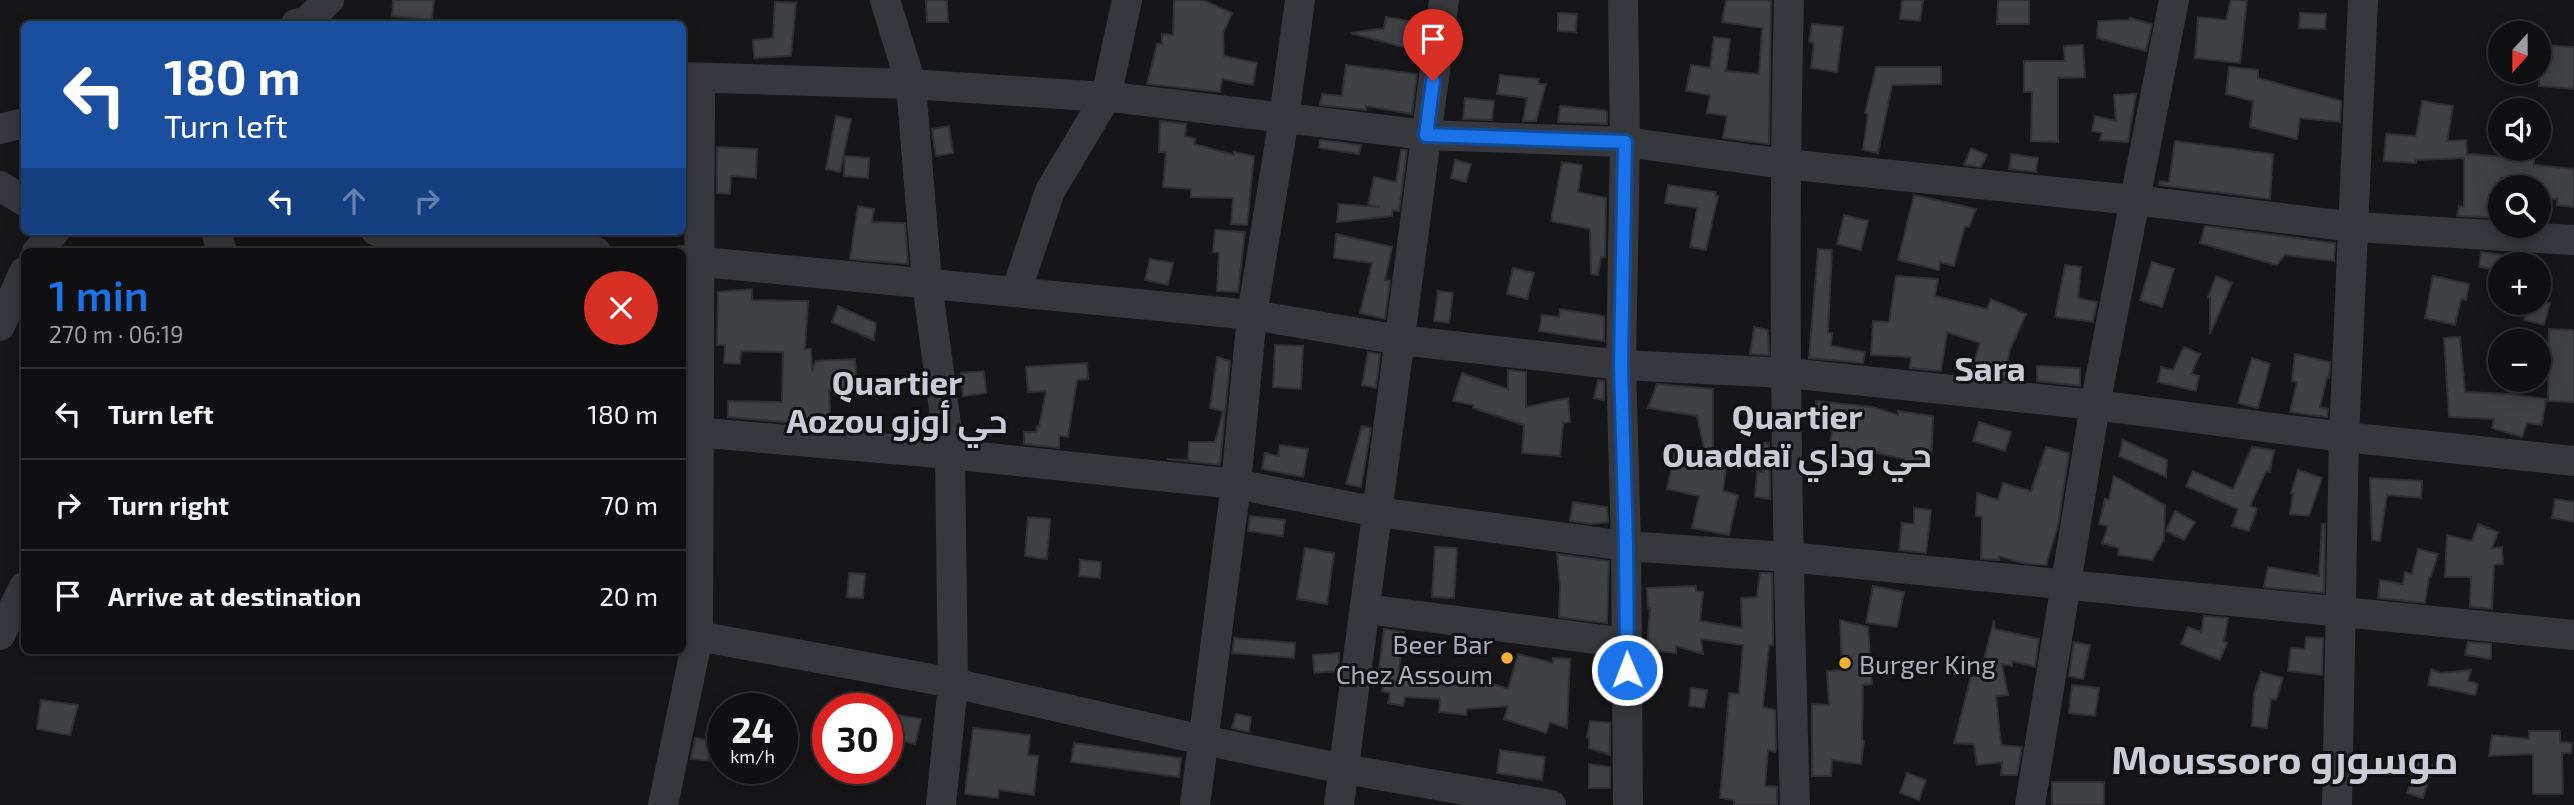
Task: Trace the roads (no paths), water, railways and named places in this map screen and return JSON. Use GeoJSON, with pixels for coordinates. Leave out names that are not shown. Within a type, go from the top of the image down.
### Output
{"type":"FeatureCollection","features":[{"type":"Feature","properties":{"kind":"street"},"geometry":{"type":"LineString","coordinates":[[307,21],[329,0]]}},
{"type":"Feature","properties":{"kind":"street"},"geometry":{"type":"LineString","coordinates":[[885,0],[911,85],[927,283],[950,454],[953,683],[941,805]]}},
{"type":"Feature","properties":{"kind":"street"},"geometry":{"type":"LineString","coordinates":[[1016,292],[1050,191],[1106,97],[1127,0]]}},
{"type":"Feature","properties":{"kind":"street"},"geometry":{"type":"LineString","coordinates":[[1195,805],[1236,484],[1252,316],[1300,0]]}},
{"type":"Feature","properties":{"kind":"street"},"geometry":{"type":"LineString","coordinates":[[1339,805],[1444,0]]}},
{"type":"Feature","properties":{"kind":"street"},"geometry":{"type":"LineString","coordinates":[[1623,0],[1625,142],[1621,365],[1626,546],[1628,805]]}},
{"type":"Feature","properties":{"kind":"street"},"geometry":{"type":"LineString","coordinates":[[1789,0],[1785,164],[1788,557],[1795,805]]}},
{"type":"Feature","properties":{"kind":"street"},"geometry":{"type":"LineString","coordinates":[[2030,805],[2095,405],[2174,0]]}},
{"type":"Feature","properties":{"kind":"street"},"geometry":{"type":"LineString","coordinates":[[2337,805],[2344,437],[2362,0]]}},
{"type":"Feature","properties":{"kind":"street"},"geometry":{"type":"LineString","coordinates":[[663,805],[690,634],[691,78],[911,85],[1106,97],[1426,135],[1625,142],[1785,164],[2134,200],[2354,227],[2574,240]]}},
{"type":"Feature","properties":{"kind":"street"},"geometry":{"type":"LineString","coordinates":[[0,129],[21,123]]}},
{"type":"Feature","properties":{"kind":"street"},"geometry":{"type":"LineString","coordinates":[[0,186],[21,199]]}},
{"type":"Feature","properties":{"kind":"street"},"geometry":{"type":"LineString","coordinates":[[418,235],[554,248]]}},
{"type":"Feature","properties":{"kind":"street"},"geometry":{"type":"LineString","coordinates":[[691,261],[1252,316],[1400,340],[1621,365],[1788,373],[2095,405],[2344,437],[2574,461]]}},
{"type":"Feature","properties":{"kind":"street"},"geometry":{"type":"LineString","coordinates":[[0,326],[21,279]]}},
{"type":"Feature","properties":{"kind":"street"},"geometry":{"type":"LineString","coordinates":[[690,432],[950,454],[1236,484],[1378,512],[1626,546],[1788,557],[2574,635]]}},
{"type":"Feature","properties":{"kind":"street"},"geometry":{"type":"LineString","coordinates":[[0,635],[21,593]]}},
{"type":"Feature","properties":{"kind":"street"},"geometry":{"type":"LineString","coordinates":[[1366,609],[1626,643]]}},
{"type":"Feature","properties":{"kind":"street"},"geometry":{"type":"LineString","coordinates":[[690,634],[953,683],[1344,769],[1551,805]]}},
{"type":"Feature","properties":{"kind":"place","name":"Beer Bar Chez Assoum"},"geometry":{"type":"Point","coordinates":[1507,658]}},
{"type":"Feature","properties":{"kind":"place","name":"Burger King"},"geometry":{"type":"Point","coordinates":[1845,663]}},
{"type":"Feature","properties":{"kind":"district","name":"Sara"},"geometry":{"type":"Point","coordinates":[1990,368]}},
{"type":"Feature","properties":{"kind":"district","name":"Quartier Aozou حي أوزو"},"geometry":{"type":"Point","coordinates":[897,401]}},
{"type":"Feature","properties":{"kind":"district","name":"Quartier Ouaddaï حي وداي"},"geometry":{"type":"Point","coordinates":[1797,435]}},
{"type":"Feature","properties":{"kind":"district","name":"Moussoro موسورو"},"geometry":{"type":"Point","coordinates":[2285,758]}}]}
